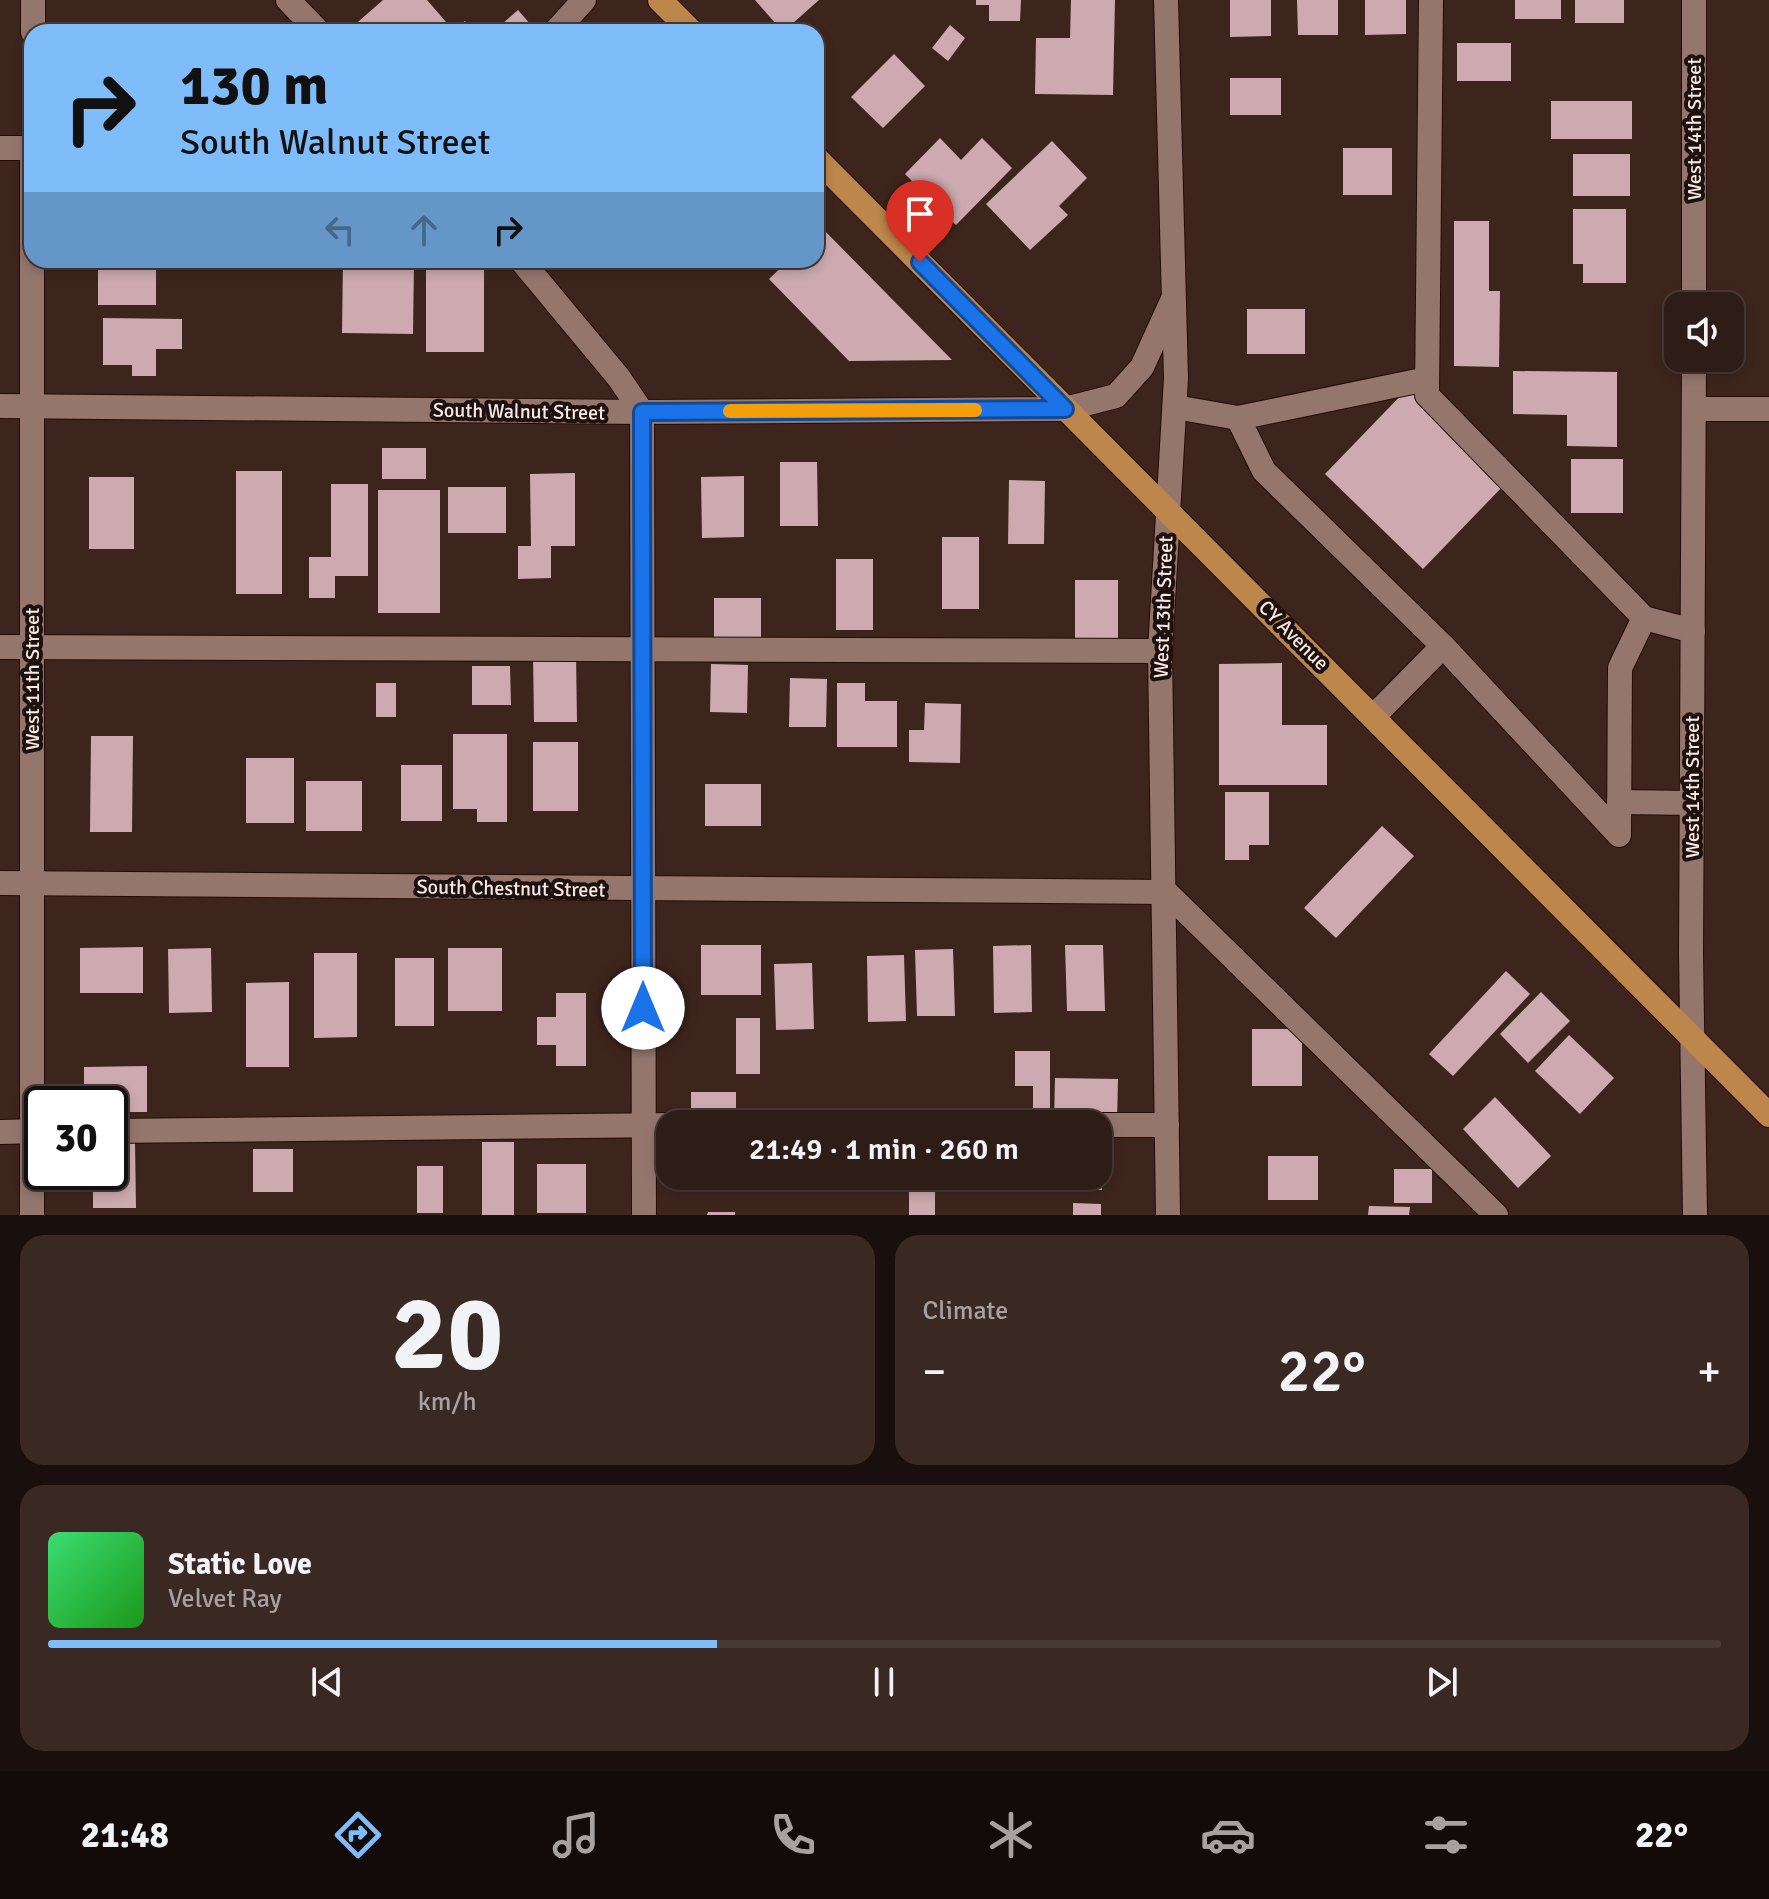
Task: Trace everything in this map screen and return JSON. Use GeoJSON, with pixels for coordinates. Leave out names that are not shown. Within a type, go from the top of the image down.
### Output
{"type":"FeatureCollection","features":[{"type":"Feature","properties":{"kind":"main road"},"geometry":{"type":"LineString","coordinates":[[660,0],[684,24]]}},
{"type":"Feature","properties":{"kind":"main road","name":"CY Avenue"},"geometry":{"type":"LineString","coordinates":[[824,166],[1769,1115]]}},
{"type":"Feature","properties":{"kind":"street"},"geometry":{"type":"LineString","coordinates":[[33,0],[33,24]]}},
{"type":"Feature","properties":{"kind":"street"},"geometry":{"type":"LineString","coordinates":[[288,0],[311,24]]}},
{"type":"Feature","properties":{"kind":"street"},"geometry":{"type":"LineString","coordinates":[[562,24],[584,0]]}},
{"type":"Feature","properties":{"kind":"street","name":"West 13th Street"},"geometry":{"type":"LineString","coordinates":[[1166,0],[1175,407],[1166,507],[1160,651],[1166,892],[1168,1215]]}},
{"type":"Feature","properties":{"kind":"street"},"geometry":{"type":"LineString","coordinates":[[1431,0],[1427,395],[1644,618],[1693,631]]}},
{"type":"Feature","properties":{"kind":"street","name":"West 14th Street"},"geometry":{"type":"LineString","coordinates":[[1694,0],[1694,292]]}},
{"type":"Feature","properties":{"kind":"street"},"geometry":{"type":"LineString","coordinates":[[0,148],[24,146]]}},
{"type":"Feature","properties":{"kind":"street","name":"West 11th Street"},"geometry":{"type":"LineString","coordinates":[[32,268],[32,883],[36,1086]]}},
{"type":"Feature","properties":{"kind":"street"},"geometry":{"type":"LineString","coordinates":[[528,268],[619,378],[642,412],[644,1215]]}},
{"type":"Feature","properties":{"kind":"street","name":"South Walnut Street"},"geometry":{"type":"LineString","coordinates":[[0,406],[642,412],[1065,409],[1116,396],[1142,367],[1172,301]]}},
{"type":"Feature","properties":{"kind":"street","name":"West 14th Street"},"geometry":{"type":"LineString","coordinates":[[1694,372],[1692,1039],[1695,1215]]}},
{"type":"Feature","properties":{"kind":"street"},"geometry":{"type":"LineString","coordinates":[[1175,407],[1238,418],[1427,379]]}},
{"type":"Feature","properties":{"kind":"street"},"geometry":{"type":"LineString","coordinates":[[1694,409],[1769,409]]}},
{"type":"Feature","properties":{"kind":"street"},"geometry":{"type":"LineString","coordinates":[[1238,418],[1264,471],[1443,646],[1619,835],[1620,668],[1644,618]]}},
{"type":"Feature","properties":{"kind":"street"},"geometry":{"type":"LineString","coordinates":[[1374,716],[1443,646]]}},
{"type":"Feature","properties":{"kind":"street"},"geometry":{"type":"LineString","coordinates":[[0,647],[1160,651]]}},
{"type":"Feature","properties":{"kind":"street"},"geometry":{"type":"LineString","coordinates":[[1619,802],[1692,803]]}},
{"type":"Feature","properties":{"kind":"street","name":"South Chestnut Street"},"geometry":{"type":"LineString","coordinates":[[0,883],[1166,892]]}},
{"type":"Feature","properties":{"kind":"street"},"geometry":{"type":"LineString","coordinates":[[1166,892],[1496,1215]]}},
{"type":"Feature","properties":{"kind":"street"},"geometry":{"type":"LineString","coordinates":[[128,1131],[656,1125]]}},
{"type":"Feature","properties":{"kind":"street"},"geometry":{"type":"LineString","coordinates":[[1112,1125],[1167,1125]]}},
{"type":"Feature","properties":{"kind":"street"},"geometry":{"type":"LineString","coordinates":[[0,1132],[24,1132]]}},
{"type":"Feature","properties":{"kind":"street","name":"West 11th Street"},"geometry":{"type":"LineString","coordinates":[[32,1215],[34,1190]]}},
{"type":"Feature","properties":{"kind":"building"},"geometry":{"type":"Polygon","coordinates":[[[383,0],[427,0],[448,24],[356,24],[383,0]]]}},
{"type":"Feature","properties":{"kind":"building"},"geometry":{"type":"Polygon","coordinates":[[[755,0],[819,0],[792,24],[776,24],[755,0]]]}},
{"type":"Feature","properties":{"kind":"building"},"geometry":{"type":"Polygon","coordinates":[[[976,0],[1021,0],[1020,21],[989,21],[989,5],[976,5],[976,0]]]}},
{"type":"Feature","properties":{"kind":"building"},"geometry":{"type":"Polygon","coordinates":[[[1071,0],[1115,0],[1113,95],[1035,94],[1036,38],[1070,38],[1071,0]]]}},
{"type":"Feature","properties":{"kind":"building"},"geometry":{"type":"Polygon","coordinates":[[[1230,0],[1271,0],[1271,36],[1230,37],[1230,0]]]}},
{"type":"Feature","properties":{"kind":"building"},"geometry":{"type":"Polygon","coordinates":[[[1297,0],[1338,0],[1338,35],[1298,35],[1297,0]]]}},
{"type":"Feature","properties":{"kind":"building"},"geometry":{"type":"Polygon","coordinates":[[[1365,0],[1406,0],[1406,34],[1365,35],[1365,0]]]}},
{"type":"Feature","properties":{"kind":"building"},"geometry":{"type":"Polygon","coordinates":[[[1515,0],[1561,0],[1561,19],[1515,19],[1515,0]]]}},
{"type":"Feature","properties":{"kind":"building"},"geometry":{"type":"Polygon","coordinates":[[[1575,0],[1624,0],[1624,23],[1575,23],[1575,0]]]}},
{"type":"Feature","properties":{"kind":"building"},"geometry":{"type":"Polygon","coordinates":[[[518,10],[530,24],[502,24],[518,10]]]}},
{"type":"Feature","properties":{"kind":"building"},"geometry":{"type":"Polygon","coordinates":[[[950,25],[965,38],[948,61],[932,48],[950,25]]]}},
{"type":"Feature","properties":{"kind":"building"},"geometry":{"type":"Polygon","coordinates":[[[1457,43],[1511,43],[1511,81],[1457,81],[1457,43]]]}},
{"type":"Feature","properties":{"kind":"building"},"geometry":{"type":"Polygon","coordinates":[[[894,54],[925,86],[883,128],[851,97],[894,54]]]}},
{"type":"Feature","properties":{"kind":"building"},"geometry":{"type":"Polygon","coordinates":[[[1230,78],[1281,78],[1281,115],[1230,115],[1230,78]]]}},
{"type":"Feature","properties":{"kind":"building"},"geometry":{"type":"Polygon","coordinates":[[[1551,101],[1632,101],[1632,139],[1551,139],[1551,101]]]}},
{"type":"Feature","properties":{"kind":"building"},"geometry":{"type":"Polygon","coordinates":[[[940,138],[961,160],[982,138],[1012,168],[956,225],[905,174],[940,138]]]}},
{"type":"Feature","properties":{"kind":"building"},"geometry":{"type":"Polygon","coordinates":[[[1052,141],[1087,178],[1059,206],[1068,215],[1030,250],[986,204],[1052,141]]]}},
{"type":"Feature","properties":{"kind":"building"},"geometry":{"type":"Polygon","coordinates":[[[1343,148],[1392,148],[1392,195],[1343,195],[1343,148]]]}},
{"type":"Feature","properties":{"kind":"building"},"geometry":{"type":"Polygon","coordinates":[[[1573,154],[1630,154],[1630,196],[1573,196],[1573,154]]]}},
{"type":"Feature","properties":{"kind":"building"},"geometry":{"type":"Polygon","coordinates":[[[1573,209],[1626,209],[1626,283],[1583,283],[1583,264],[1573,264],[1573,209]]]}},
{"type":"Feature","properties":{"kind":"building"},"geometry":{"type":"Polygon","coordinates":[[[1454,221],[1489,221],[1489,291],[1500,291],[1499,367],[1454,366],[1454,221]]]}},
{"type":"Feature","properties":{"kind":"building"},"geometry":{"type":"Polygon","coordinates":[[[824,230],[952,360],[849,361],[769,279],[781,268],[824,268],[824,230]]]}},
{"type":"Feature","properties":{"kind":"building"},"geometry":{"type":"Polygon","coordinates":[[[98,268],[156,268],[156,305],[98,305],[98,268]]]}},
{"type":"Feature","properties":{"kind":"building"},"geometry":{"type":"Polygon","coordinates":[[[343,268],[414,268],[413,334],[342,333],[343,268]]]}},
{"type":"Feature","properties":{"kind":"building"},"geometry":{"type":"Polygon","coordinates":[[[426,268],[484,268],[484,352],[426,352],[426,268]]]}},
{"type":"Feature","properties":{"kind":"building"},"geometry":{"type":"Polygon","coordinates":[[[1247,309],[1305,309],[1305,354],[1247,354],[1247,309]]]}},
{"type":"Feature","properties":{"kind":"building"},"geometry":{"type":"Polygon","coordinates":[[[103,318],[182,319],[182,349],[156,349],[156,376],[132,376],[132,365],[103,365],[103,318]]]}},
{"type":"Feature","properties":{"kind":"building"},"geometry":{"type":"Polygon","coordinates":[[[1513,371],[1617,372],[1617,447],[1567,446],[1567,415],[1513,414],[1513,371]]]}},
{"type":"Feature","properties":{"kind":"building"},"geometry":{"type":"Polygon","coordinates":[[[1408,388],[1505,484],[1423,569],[1325,474],[1408,388]]]}},
{"type":"Feature","properties":{"kind":"building"},"geometry":{"type":"Polygon","coordinates":[[[382,448],[426,448],[426,479],[382,479],[382,448]]]}},
{"type":"Feature","properties":{"kind":"building"},"geometry":{"type":"Polygon","coordinates":[[[1571,459],[1623,459],[1623,513],[1571,513],[1571,459]]]}},
{"type":"Feature","properties":{"kind":"building"},"geometry":{"type":"Polygon","coordinates":[[[780,462],[817,462],[818,526],[780,526],[780,462]]]}},
{"type":"Feature","properties":{"kind":"building"},"geometry":{"type":"Polygon","coordinates":[[[236,471],[282,471],[282,594],[236,594],[236,471]]]}},
{"type":"Feature","properties":{"kind":"building"},"geometry":{"type":"Polygon","coordinates":[[[575,473],[575,546],[551,546],[551,578],[518,579],[518,546],[531,546],[530,474],[575,473]]]}},
{"type":"Feature","properties":{"kind":"building"},"geometry":{"type":"Polygon","coordinates":[[[744,476],[744,537],[702,538],[701,477],[744,476]]]}},
{"type":"Feature","properties":{"kind":"building"},"geometry":{"type":"Polygon","coordinates":[[[89,477],[134,477],[134,549],[89,549],[89,477]]]}},
{"type":"Feature","properties":{"kind":"building"},"geometry":{"type":"Polygon","coordinates":[[[1009,480],[1045,481],[1044,544],[1008,544],[1009,480]]]}},
{"type":"Feature","properties":{"kind":"building"},"geometry":{"type":"Polygon","coordinates":[[[331,484],[368,484],[368,576],[335,576],[335,598],[309,598],[309,557],[331,557],[331,484]]]}},
{"type":"Feature","properties":{"kind":"building"},"geometry":{"type":"Polygon","coordinates":[[[448,487],[506,487],[506,533],[448,533],[448,487]]]}},
{"type":"Feature","properties":{"kind":"building"},"geometry":{"type":"Polygon","coordinates":[[[378,490],[440,490],[440,613],[378,613],[378,490]]]}},
{"type":"Feature","properties":{"kind":"building"},"geometry":{"type":"Polygon","coordinates":[[[942,537],[979,537],[979,609],[942,609],[942,537]]]}},
{"type":"Feature","properties":{"kind":"building"},"geometry":{"type":"Polygon","coordinates":[[[836,559],[873,559],[873,630],[836,630],[836,559]]]}},
{"type":"Feature","properties":{"kind":"building"},"geometry":{"type":"Polygon","coordinates":[[[1075,580],[1118,580],[1118,645],[1075,645],[1075,580]]]}},
{"type":"Feature","properties":{"kind":"building"},"geometry":{"type":"Polygon","coordinates":[[[714,598],[761,598],[761,639],[714,639],[714,598]]]}},
{"type":"Feature","properties":{"kind":"building"},"geometry":{"type":"Polygon","coordinates":[[[533,653],[576,653],[577,722],[534,722],[533,653]]]}},
{"type":"Feature","properties":{"kind":"building"},"geometry":{"type":"Polygon","coordinates":[[[1282,663],[1282,725],[1327,725],[1327,785],[1219,785],[1219,664],[1282,663]]]}},
{"type":"Feature","properties":{"kind":"building"},"geometry":{"type":"Polygon","coordinates":[[[711,664],[748,665],[747,713],[710,712],[711,664]]]}},
{"type":"Feature","properties":{"kind":"building"},"geometry":{"type":"Polygon","coordinates":[[[472,666],[510,666],[511,705],[472,705],[472,666]]]}},
{"type":"Feature","properties":{"kind":"building"},"geometry":{"type":"Polygon","coordinates":[[[790,678],[827,679],[826,727],[789,727],[790,678]]]}},
{"type":"Feature","properties":{"kind":"building"},"geometry":{"type":"Polygon","coordinates":[[[376,683],[396,683],[396,717],[376,717],[376,683]]]}},
{"type":"Feature","properties":{"kind":"building"},"geometry":{"type":"Polygon","coordinates":[[[837,683],[865,683],[865,701],[897,701],[897,747],[837,747],[837,683]]]}},
{"type":"Feature","properties":{"kind":"building"},"geometry":{"type":"Polygon","coordinates":[[[925,703],[961,704],[960,763],[909,762],[909,730],[924,730],[925,703]]]}},
{"type":"Feature","properties":{"kind":"building"},"geometry":{"type":"Polygon","coordinates":[[[453,734],[507,734],[507,822],[477,822],[477,809],[453,809],[453,734]]]}},
{"type":"Feature","properties":{"kind":"building"},"geometry":{"type":"Polygon","coordinates":[[[91,736],[133,736],[132,832],[90,832],[91,736]]]}},
{"type":"Feature","properties":{"kind":"building"},"geometry":{"type":"Polygon","coordinates":[[[533,742],[578,742],[578,811],[533,811],[533,742]]]}},
{"type":"Feature","properties":{"kind":"building"},"geometry":{"type":"Polygon","coordinates":[[[246,758],[294,758],[294,823],[246,823],[246,758]]]}},
{"type":"Feature","properties":{"kind":"building"},"geometry":{"type":"Polygon","coordinates":[[[401,765],[442,765],[442,821],[401,821],[401,765]]]}},
{"type":"Feature","properties":{"kind":"building"},"geometry":{"type":"Polygon","coordinates":[[[306,781],[362,781],[362,831],[306,831],[306,781]]]}},
{"type":"Feature","properties":{"kind":"building"},"geometry":{"type":"Polygon","coordinates":[[[705,784],[761,784],[761,826],[705,826],[705,784]]]}},
{"type":"Feature","properties":{"kind":"building"},"geometry":{"type":"Polygon","coordinates":[[[1225,792],[1269,792],[1269,845],[1249,845],[1249,860],[1225,860],[1225,792]]]}},
{"type":"Feature","properties":{"kind":"building"},"geometry":{"type":"Polygon","coordinates":[[[1382,826],[1414,856],[1336,938],[1304,908],[1382,826]]]}},
{"type":"Feature","properties":{"kind":"building"},"geometry":{"type":"Polygon","coordinates":[[[701,945],[761,945],[761,995],[701,995],[701,945]]]}},
{"type":"Feature","properties":{"kind":"building"},"geometry":{"type":"Polygon","coordinates":[[[1031,945],[1032,1012],[994,1013],[993,946],[1031,945]]]}},
{"type":"Feature","properties":{"kind":"building"},"geometry":{"type":"Polygon","coordinates":[[[1065,945],[1103,945],[1105,1011],[1067,1011],[1065,945]]]}},
{"type":"Feature","properties":{"kind":"building"},"geometry":{"type":"Polygon","coordinates":[[[143,947],[143,993],[80,993],[80,948],[143,947]]]}},
{"type":"Feature","properties":{"kind":"building"},"geometry":{"type":"Polygon","coordinates":[[[211,948],[212,1012],[169,1013],[168,949],[211,948]]]}},
{"type":"Feature","properties":{"kind":"building"},"geometry":{"type":"Polygon","coordinates":[[[448,948],[502,948],[502,1011],[448,1011],[448,948]]]}},
{"type":"Feature","properties":{"kind":"building"},"geometry":{"type":"Polygon","coordinates":[[[953,949],[955,1016],[917,1016],[915,950],[953,949]]]}},
{"type":"Feature","properties":{"kind":"building"},"geometry":{"type":"Polygon","coordinates":[[[314,953],[357,953],[357,1037],[314,1038],[314,953]]]}},
{"type":"Feature","properties":{"kind":"building"},"geometry":{"type":"Polygon","coordinates":[[[904,955],[906,1021],[868,1022],[867,956],[904,955]]]}},
{"type":"Feature","properties":{"kind":"building"},"geometry":{"type":"Polygon","coordinates":[[[395,958],[434,958],[434,1026],[395,1026],[395,958]]]}},
{"type":"Feature","properties":{"kind":"building"},"geometry":{"type":"Polygon","coordinates":[[[812,963],[814,1029],[776,1030],[774,964],[812,963]]]}},
{"type":"Feature","properties":{"kind":"building"},"geometry":{"type":"Polygon","coordinates":[[[1506,971],[1530,994],[1453,1076],[1429,1054],[1506,971]]]}},
{"type":"Feature","properties":{"kind":"building"},"geometry":{"type":"Polygon","coordinates":[[[289,982],[289,1067],[246,1067],[246,983],[289,982]]]}},
{"type":"Feature","properties":{"kind":"building"},"geometry":{"type":"Polygon","coordinates":[[[1541,992],[1570,1021],[1528,1063],[1500,1034],[1541,992]]]}},
{"type":"Feature","properties":{"kind":"building"},"geometry":{"type":"Polygon","coordinates":[[[556,993],[586,993],[586,1066],[556,1066],[556,1045],[537,1045],[537,1017],[556,1017],[556,993]]]}},
{"type":"Feature","properties":{"kind":"building"},"geometry":{"type":"Polygon","coordinates":[[[736,1018],[760,1018],[760,1074],[736,1074],[736,1018]]]}},
{"type":"Feature","properties":{"kind":"building"},"geometry":{"type":"Polygon","coordinates":[[[1252,1029],[1302,1029],[1302,1086],[1252,1086],[1252,1029]]]}},
{"type":"Feature","properties":{"kind":"building"},"geometry":{"type":"Polygon","coordinates":[[[1569,1035],[1614,1078],[1580,1114],[1535,1071],[1569,1035]]]}},
{"type":"Feature","properties":{"kind":"building"},"geometry":{"type":"Polygon","coordinates":[[[1015,1051],[1050,1051],[1050,1110],[1033,1110],[1033,1086],[1015,1086],[1015,1051]]]}},
{"type":"Feature","properties":{"kind":"building"},"geometry":{"type":"Polygon","coordinates":[[[147,1066],[147,1112],[128,1112],[128,1086],[84,1086],[84,1067],[147,1066]]]}},
{"type":"Feature","properties":{"kind":"building"},"geometry":{"type":"Polygon","coordinates":[[[1055,1078],[1118,1079],[1117,1123],[1112,1123],[1112,1110],[1054,1110],[1055,1078]]]}},
{"type":"Feature","properties":{"kind":"building"},"geometry":{"type":"Polygon","coordinates":[[[691,1092],[736,1092],[736,1110],[691,1110],[691,1092]]]}},
{"type":"Feature","properties":{"kind":"building"},"geometry":{"type":"Polygon","coordinates":[[[1495,1097],[1551,1156],[1518,1188],[1463,1129],[1495,1097]]]}},
{"type":"Feature","properties":{"kind":"building"},"geometry":{"type":"Polygon","coordinates":[[[482,1142],[514,1142],[514,1215],[482,1215],[482,1142]]]}},
{"type":"Feature","properties":{"kind":"building"},"geometry":{"type":"Polygon","coordinates":[[[128,1143],[135,1143],[136,1208],[93,1208],[93,1190],[128,1190],[128,1143]]]}},
{"type":"Feature","properties":{"kind":"building"},"geometry":{"type":"Polygon","coordinates":[[[253,1149],[293,1149],[293,1192],[253,1192],[253,1149]]]}},
{"type":"Feature","properties":{"kind":"building"},"geometry":{"type":"Polygon","coordinates":[[[1268,1156],[1318,1156],[1318,1200],[1268,1200],[1268,1156]]]}},
{"type":"Feature","properties":{"kind":"building"},"geometry":{"type":"Polygon","coordinates":[[[537,1164],[586,1164],[586,1213],[537,1213],[537,1164]]]}},
{"type":"Feature","properties":{"kind":"building"},"geometry":{"type":"Polygon","coordinates":[[[417,1166],[443,1166],[443,1213],[417,1213],[417,1166]]]}},
{"type":"Feature","properties":{"kind":"building"},"geometry":{"type":"Polygon","coordinates":[[[1394,1169],[1432,1169],[1432,1203],[1394,1203],[1394,1169]]]}},
{"type":"Feature","properties":{"kind":"building"},"geometry":{"type":"Polygon","coordinates":[[[909,1190],[935,1190],[935,1215],[909,1215],[909,1190]]]}},
{"type":"Feature","properties":{"kind":"building"},"geometry":{"type":"Polygon","coordinates":[[[1073,1203],[1101,1204],[1101,1215],[1073,1215],[1073,1203]]]}},
{"type":"Feature","properties":{"kind":"building"},"geometry":{"type":"Polygon","coordinates":[[[1369,1206],[1410,1207],[1409,1215],[1368,1215],[1369,1206]]]}},
{"type":"Feature","properties":{"kind":"building"},"geometry":{"type":"Polygon","coordinates":[[[708,1212],[735,1212],[735,1215],[707,1215],[708,1212]]]}},
{"type":"Feature","properties":{"kind":"slow traffic"},"geometry":{"type":"LineString","coordinates":[[730,411],[975,410]]}},
{"type":"Feature","properties":{"kind":"route"},"geometry":{"type":"LineString","coordinates":[[643,1008],[642,412],[1065,409],[920,262]]}}]}
